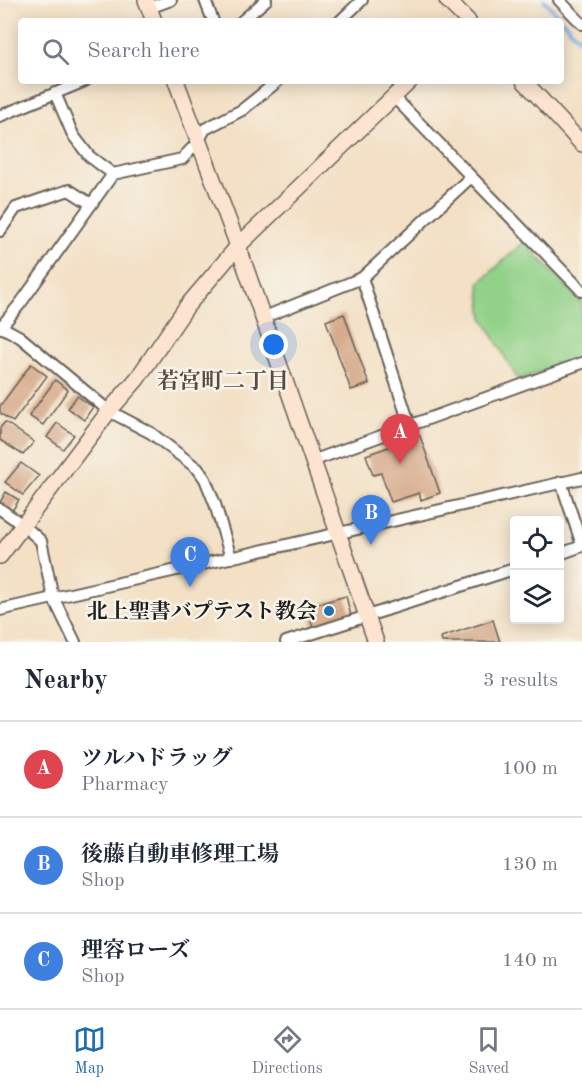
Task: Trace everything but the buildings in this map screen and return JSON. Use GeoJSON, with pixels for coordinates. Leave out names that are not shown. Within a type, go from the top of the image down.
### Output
{"type":"FeatureCollection","features":[{"type":"Feature","properties":{"kind":"street"},"geometry":{"type":"LineString","coordinates":[[150,10],[171,0]]}},
{"type":"Feature","properties":{"kind":"street"},"geometry":{"type":"LineString","coordinates":[[205,0],[212,18]]}},
{"type":"Feature","properties":{"kind":"street"},"geometry":{"type":"LineString","coordinates":[[245,18],[266,0]]}},
{"type":"Feature","properties":{"kind":"street"},"geometry":{"type":"LineString","coordinates":[[343,18],[362,0]]}},
{"type":"Feature","properties":{"kind":"street"},"geometry":{"type":"LineString","coordinates":[[447,0],[465,18]]}},
{"type":"Feature","properties":{"kind":"street"},"geometry":{"type":"LineString","coordinates":[[559,0],[582,24]]}},
{"type":"Feature","properties":{"kind":"street"},"geometry":{"type":"LineString","coordinates":[[0,116],[78,84]]}},
{"type":"Feature","properties":{"kind":"street"},"geometry":{"type":"LineString","coordinates":[[177,84],[237,246],[376,642]]}},
{"type":"Feature","properties":{"kind":"street"},"geometry":{"type":"LineString","coordinates":[[231,558],[215,504],[205,479],[198,469],[151,433],[109,411],[20,337],[0,327],[113,174],[182,159],[198,142],[205,129],[242,110],[274,84]]}},
{"type":"Feature","properties":{"kind":"street"},"geometry":{"type":"LineString","coordinates":[[0,556],[109,411],[137,379],[187,306],[237,246],[407,84]]}},
{"type":"Feature","properties":{"kind":"street"},"geometry":{"type":"LineString","coordinates":[[527,84],[582,144]]}},
{"type":"Feature","properties":{"kind":"street"},"geometry":{"type":"LineString","coordinates":[[55,93],[73,135],[89,156],[113,174]]}},
{"type":"Feature","properties":{"kind":"street"},"geometry":{"type":"LineString","coordinates":[[394,97],[582,291]]}},
{"type":"Feature","properties":{"kind":"street"},"geometry":{"type":"LineString","coordinates":[[262,318],[362,278],[471,177]]}},
{"type":"Feature","properties":{"kind":"street"},"geometry":{"type":"LineString","coordinates":[[0,231],[16,208],[69,190],[91,204]]}},
{"type":"Feature","properties":{"kind":"street"},"geometry":{"type":"LineString","coordinates":[[362,278],[410,426]]}},
{"type":"Feature","properties":{"kind":"street"},"geometry":{"type":"LineString","coordinates":[[312,461],[582,363]]}},
{"type":"Feature","properties":{"kind":"street"},"geometry":{"type":"LineString","coordinates":[[0,610],[582,478]]}},
{"type":"Feature","properties":{"kind":"street"},"geometry":{"type":"LineString","coordinates":[[561,482],[582,546],[564,553]]}},
{"type":"Feature","properties":{"kind":"street"},"geometry":{"type":"LineString","coordinates":[[0,509],[41,541],[53,597],[75,642]]}},
{"type":"Feature","properties":{"kind":"street"},"geometry":{"type":"LineString","coordinates":[[286,642],[511,570]]}},
{"type":"Feature","properties":{"kind":"green space"},"geometry":{"type":"Polygon","coordinates":[[[524,242],[582,303],[582,357],[518,380],[483,318],[479,283],[524,242]]]}},
{"type":"Feature","properties":{"kind":"waterway"},"geometry":{"type":"LineString","coordinates":[[544,0],[560,18]]}},
{"type":"Feature","properties":{"kind":"waterway"},"geometry":{"type":"LineString","coordinates":[[564,22],[582,42]]}},
{"type":"Feature","properties":{"kind":"place","name":"ツルハドラッグ"},"geometry":{"type":"Point","coordinates":[400,464]}},
{"type":"Feature","properties":{"kind":"place","name":"後藤自動車修理工場"},"geometry":{"type":"Point","coordinates":[371,545]}},
{"type":"Feature","properties":{"kind":"place","name":"理容ローズ"},"geometry":{"type":"Point","coordinates":[190,587]}},
{"type":"Feature","properties":{"kind":"place","name":"北上聖書バプテスト教会"},"geometry":{"type":"Point","coordinates":[329,611]}},
{"type":"Feature","properties":{"kind":"district","name":"若宮町二丁目"},"geometry":{"type":"Point","coordinates":[223,380]}}]}
